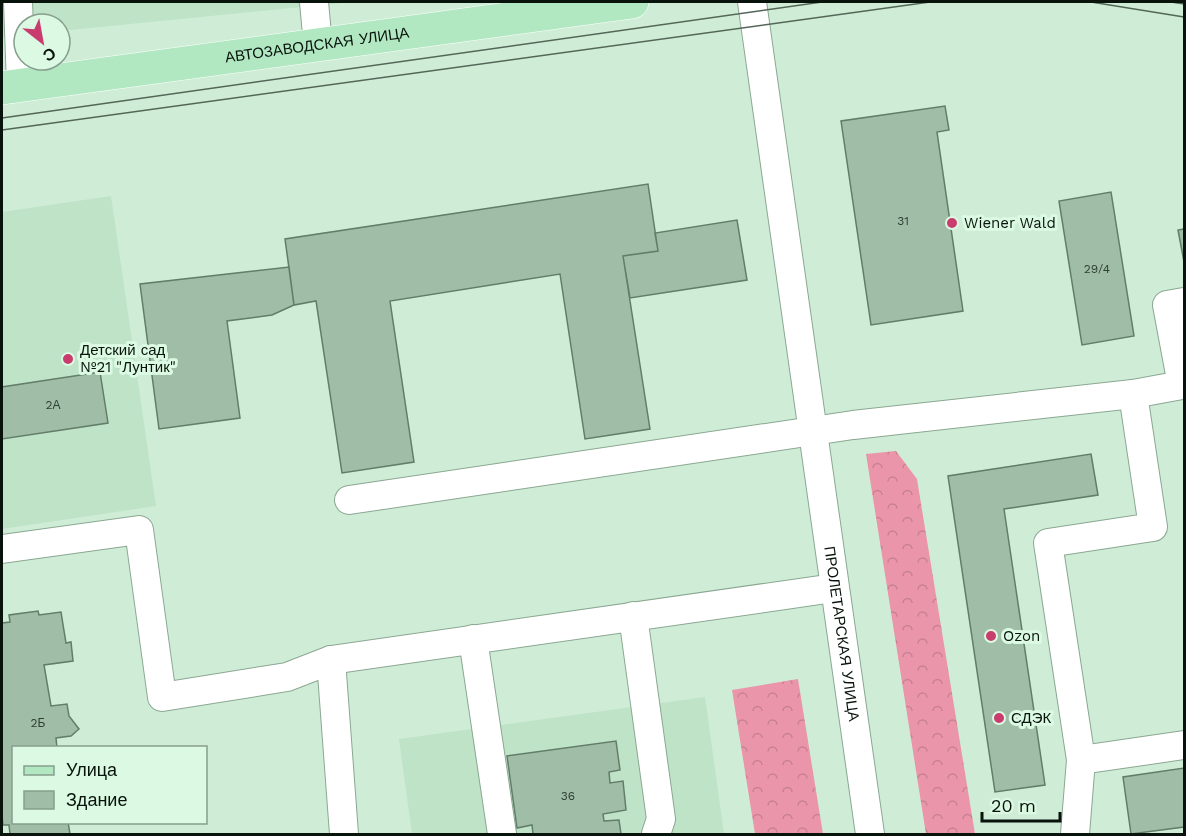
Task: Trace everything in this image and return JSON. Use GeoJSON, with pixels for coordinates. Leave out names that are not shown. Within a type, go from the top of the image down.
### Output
{"type":"FeatureCollection","features":[{"type":"Feature","properties":{"kind":"main road","name":"АВТОЗАВОДСКАЯ УЛИЦА"},"geometry":{"type":"LineString","coordinates":[[11,87],[632,2]]}},
{"type":"Feature","properties":{"kind":"street"},"geometry":{"type":"LineString","coordinates":[[11,87],[18,2]]}},
{"type":"Feature","properties":{"kind":"street"},"geometry":{"type":"LineString","coordinates":[[314,2],[318,45]]}},
{"type":"Feature","properties":{"kind":"street","name":"ПРОЛЕТАРСКАЯ УЛИЦА"},"geometry":{"type":"LineString","coordinates":[[752,2],[870,834]]}},
{"type":"Feature","properties":{"kind":"street"},"geometry":{"type":"LineString","coordinates":[[350,500],[814,431],[1133,394],[1182,385],[1167,305],[1185,302]]}},
{"type":"Feature","properties":{"kind":"street"},"geometry":{"type":"LineString","coordinates":[[1075,834],[1081,760],[1048,543],[1153,527],[1133,394]]}},
{"type":"Feature","properties":{"kind":"street"},"geometry":{"type":"LineString","coordinates":[[2,549],[139,530],[162,697],[287,676],[331,660],[834,588]]}},
{"type":"Feature","properties":{"kind":"street"},"geometry":{"type":"LineString","coordinates":[[633,616],[662,819],[656,834]]}},
{"type":"Feature","properties":{"kind":"street"},"geometry":{"type":"LineString","coordinates":[[473,639],[502,834]]}},
{"type":"Feature","properties":{"kind":"street"},"geometry":{"type":"LineString","coordinates":[[331,660],[344,834]]}},
{"type":"Feature","properties":{"kind":"street"},"geometry":{"type":"LineString","coordinates":[[1081,760],[1185,745]]}},
{"type":"Feature","properties":{"kind":"shaded area"},"geometry":{"type":"Polygon","coordinates":[[[2,2],[352,2],[72,30],[72,12],[12,12],[12,36],[2,37],[2,2]]]}},
{"type":"Feature","properties":{"kind":"shaded area","name":"Детский сад №21 \"Лунтик\""},"geometry":{"type":"Polygon","coordinates":[[[111,196],[156,506],[2,529],[2,212],[111,196]]]}},
{"type":"Feature","properties":{"kind":"shaded area"},"geometry":{"type":"Polygon","coordinates":[[[705,697],[724,834],[412,834],[399,739],[705,697]]]}},
{"type":"Feature","properties":{"kind":"green space"},"geometry":{"type":"Polygon","coordinates":[[[896,451],[917,479],[975,834],[926,834],[866,454],[896,451]]]}},
{"type":"Feature","properties":{"kind":"green space"},"geometry":{"type":"Polygon","coordinates":[[[798,679],[823,834],[755,834],[732,690],[798,679]]]}},
{"type":"Feature","properties":{"kind":"building"},"geometry":{"type":"Polygon","coordinates":[[[945,106],[949,130],[937,132],[963,311],[871,325],[841,121],[945,106]]]}},
{"type":"Feature","properties":{"kind":"building"},"geometry":{"type":"Polygon","coordinates":[[[648,184],[658,251],[623,256],[650,429],[585,439],[560,274],[390,301],[414,462],[342,473],[316,301],[294,305],[285,239],[648,184]]]}},
{"type":"Feature","properties":{"kind":"building"},"geometry":{"type":"Polygon","coordinates":[[[1111,192],[1134,336],[1082,345],[1059,201],[1111,192]]]}},
{"type":"Feature","properties":{"kind":"building"},"geometry":{"type":"Polygon","coordinates":[[[737,220],[747,280],[630,298],[623,256],[658,251],[655,233],[737,220]]]}},
{"type":"Feature","properties":{"kind":"building"},"geometry":{"type":"Polygon","coordinates":[[[1184,229],[1184,262],[1178,230],[1184,229]]]}},
{"type":"Feature","properties":{"kind":"building"},"geometry":{"type":"Polygon","coordinates":[[[289,267],[294,305],[272,315],[227,321],[240,418],[159,429],[140,284],[289,267]]]}},
{"type":"Feature","properties":{"kind":"building"},"geometry":{"type":"Polygon","coordinates":[[[100,372],[108,423],[2,439],[2,387],[100,372]]]}},
{"type":"Feature","properties":{"kind":"building"},"geometry":{"type":"Polygon","coordinates":[[[1091,454],[1098,495],[1004,509],[1045,785],[995,792],[948,476],[1091,454]]]}},
{"type":"Feature","properties":{"kind":"building"},"geometry":{"type":"Polygon","coordinates":[[[38,611],[39,615],[61,612],[66,643],[71,642],[73,661],[44,665],[51,706],[67,704],[69,716],[79,729],[71,736],[56,738],[57,746],[12,746],[12,824],[68,824],[70,834],[10,834],[9,825],[3,825],[2,623],[10,622],[9,615],[38,611]]]}},
{"type":"Feature","properties":{"kind":"building"},"geometry":{"type":"Polygon","coordinates":[[[616,741],[620,770],[609,772],[610,783],[623,781],[626,810],[603,814],[604,821],[619,820],[621,834],[533,834],[532,825],[517,828],[507,756],[616,741]]]}},
{"type":"Feature","properties":{"kind":"building"},"geometry":{"type":"Polygon","coordinates":[[[1184,768],[1184,827],[1131,834],[1123,777],[1184,768]]]}},
{"type":"Feature","properties":{"kind":"tram line"},"geometry":{"type":"LineString","coordinates":[[2,118],[822,2]]}},
{"type":"Feature","properties":{"kind":"tram line"},"geometry":{"type":"LineString","coordinates":[[2,130],[930,2]]}},
{"type":"Feature","properties":{"kind":"tram line"},"geometry":{"type":"LineString","coordinates":[[1091,2],[1184,17]]}},
{"type":"Feature","properties":{"kind":"tram line"},"geometry":{"type":"LineString","coordinates":[[1171,2],[1184,4]]}},
{"type":"Feature","properties":{"kind":"place","name":"Wiener Wald"},"geometry":{"type":"Point","coordinates":[952,223]}},
{"type":"Feature","properties":{"kind":"place","name":"Детский сад №21 \"Лунтик\""},"geometry":{"type":"Point","coordinates":[68,359]}},
{"type":"Feature","properties":{"kind":"place","name":"Ozon"},"geometry":{"type":"Point","coordinates":[991,636]}},
{"type":"Feature","properties":{"kind":"place","name":"СДЭК"},"geometry":{"type":"Point","coordinates":[999,718]}}]}
